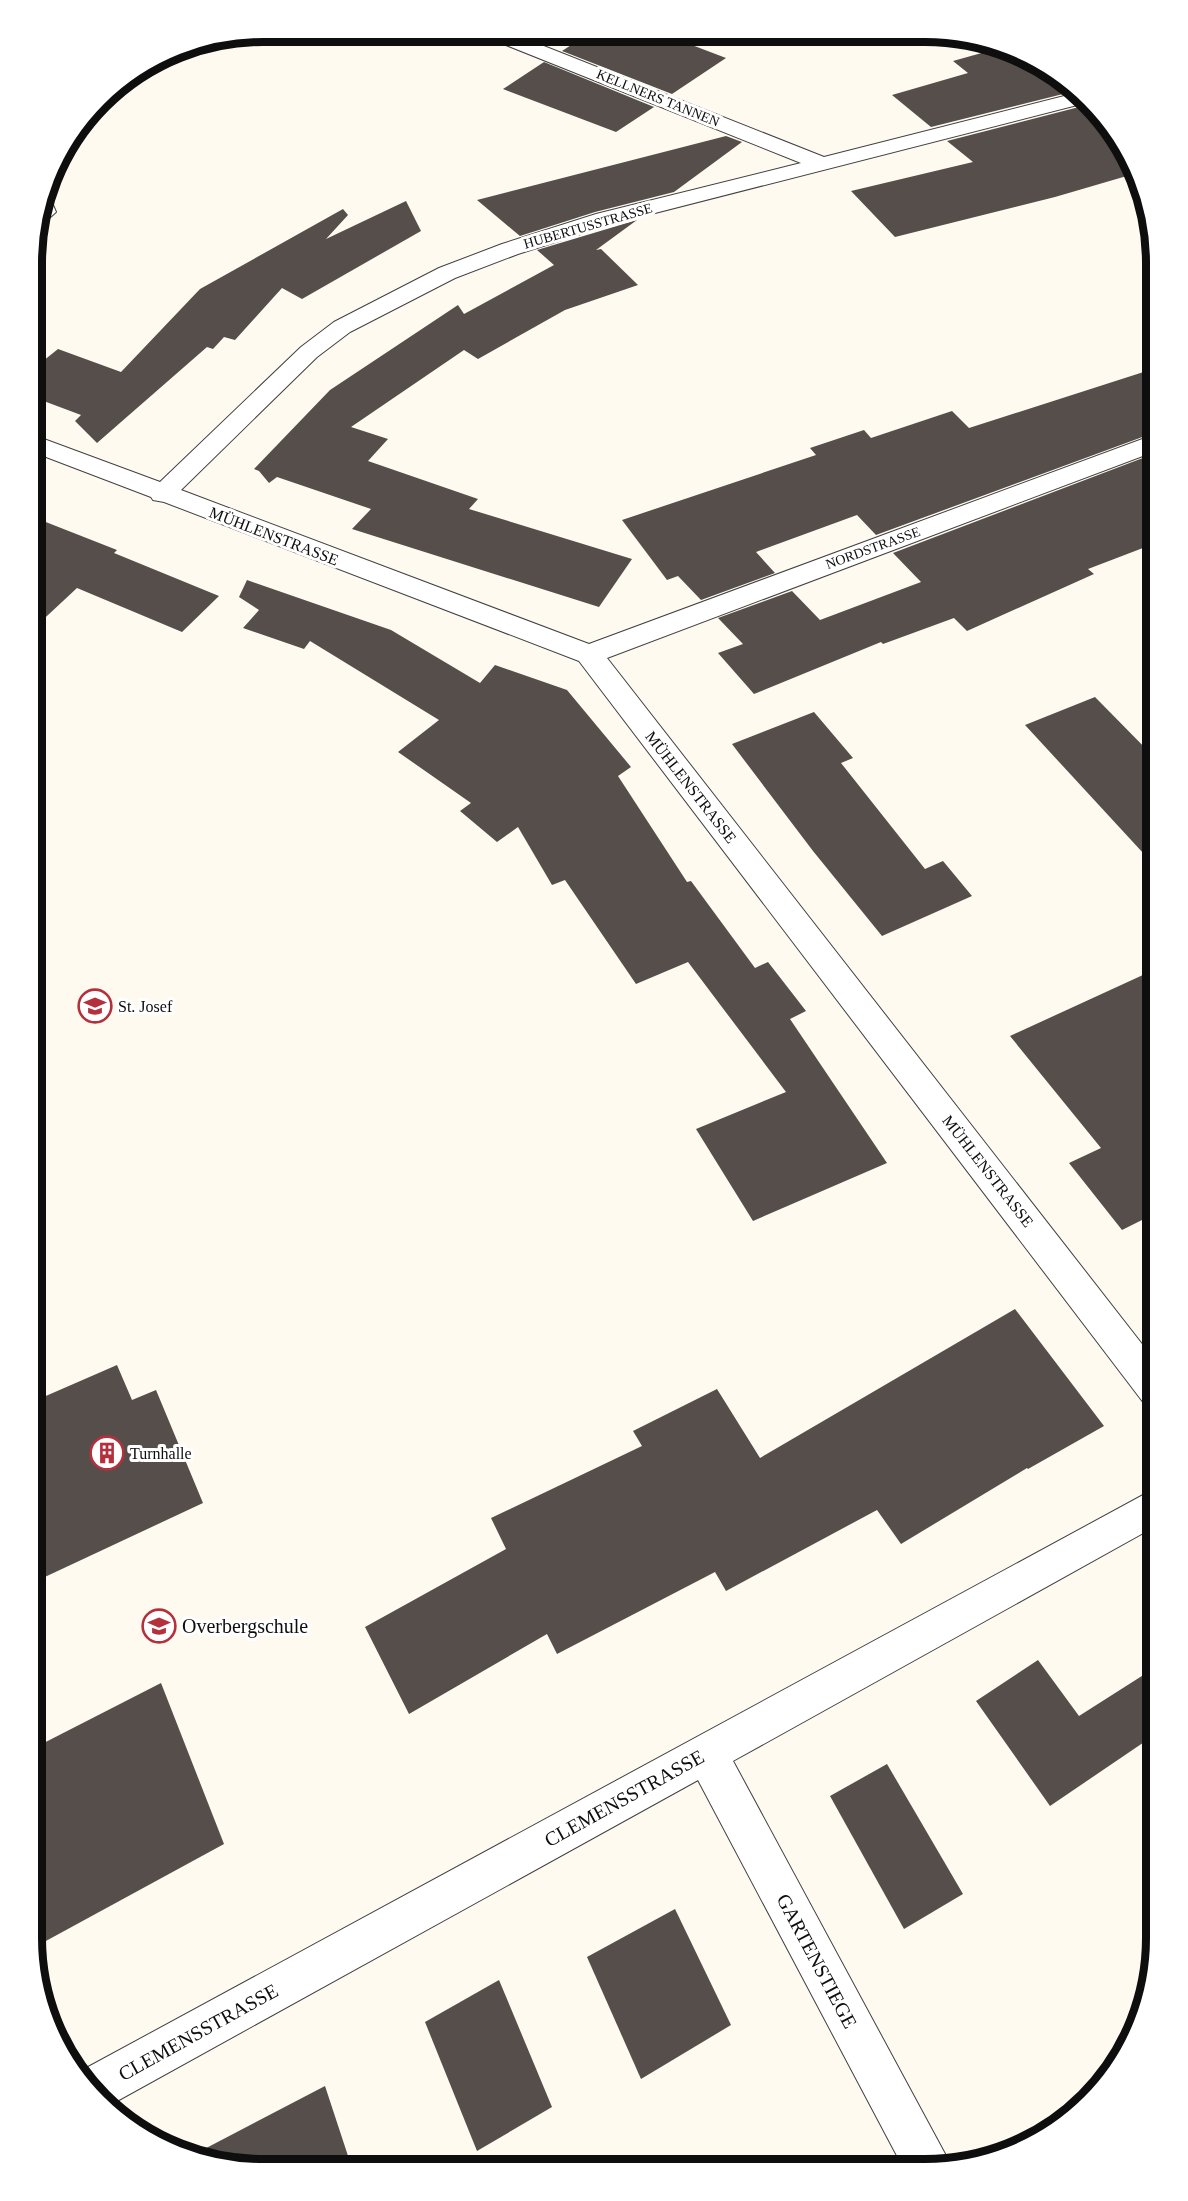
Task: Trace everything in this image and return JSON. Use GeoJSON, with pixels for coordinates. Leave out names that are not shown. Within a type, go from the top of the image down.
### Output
{"type":"FeatureCollection","features":[{"type":"Feature","properties":{"kind":"street","name":"KELLNERS TANNEN"},"geometry":{"type":"LineString","coordinates":[[516,42],[824,164]]}},
{"type":"Feature","properties":{"kind":"street","name":"HUBERTUSSTRASSE"},"geometry":{"type":"LineString","coordinates":[[162,494],[309,352],[342,327],[447,273],[510,249],[604,219],[1074,100]]}},
{"type":"Feature","properties":{"kind":"street","name":"NORDSTRASSE"},"geometry":{"type":"LineString","coordinates":[[589,654],[1146,446]]}},
{"type":"Feature","properties":{"kind":"street","name":"MÜHLENSTRASSE"},"geometry":{"type":"LineString","coordinates":[[42,447],[162,494],[589,654],[1146,1377]]}},
{"type":"Feature","properties":{"kind":"street","name":"CLEMENSSTRASSE"},"geometry":{"type":"LineString","coordinates":[[99,2086],[1146,1511]]}},
{"type":"Feature","properties":{"kind":"street","name":"GARTENSTIEGE"},"geometry":{"type":"LineString","coordinates":[[706,1753],[924,2159]]}},
{"type":"Feature","properties":{"kind":"building"},"geometry":{"type":"Polygon","coordinates":[[[576,42],[684,42],[726,58],[672,94],[562,51],[576,42]]]}},
{"type":"Feature","properties":{"kind":"building"},"geometry":{"type":"Polygon","coordinates":[[[987,51],[996,54],[1033,70],[1063,94],[931,127],[892,95],[968,73],[953,61],[987,51]]]}},
{"type":"Feature","properties":{"kind":"building"},"geometry":{"type":"Polygon","coordinates":[[[544,62],[654,107],[616,132],[503,89],[544,62]]]}},
{"type":"Feature","properties":{"kind":"building"},"geometry":{"type":"Polygon","coordinates":[[[1079,107],[1091,117],[1109,140],[1128,176],[1055,197],[895,237],[851,191],[973,162],[947,141],[1079,107]]]}},
{"type":"Feature","properties":{"kind":"building"},"geometry":{"type":"Polygon","coordinates":[[[726,136],[742,142],[674,192],[595,212],[520,236],[477,200],[726,136]]]}},
{"type":"Feature","properties":{"kind":"building"},"geometry":{"type":"Polygon","coordinates":[[[406,201],[421,231],[302,299],[282,288],[235,340],[224,337],[213,349],[207,347],[97,443],[75,421],[81,415],[42,400],[42,362],[58,349],[121,372],[200,289],[343,209],[348,215],[326,239],[406,201]]]}},
{"type":"Feature","properties":{"kind":"building"},"geometry":{"type":"Polygon","coordinates":[[[637,220],[596,250],[601,249],[638,285],[565,310],[478,359],[464,350],[351,427],[388,439],[368,461],[478,499],[469,509],[632,559],[599,607],[352,529],[371,509],[277,477],[269,483],[259,471],[254,469],[330,390],[458,305],[464,314],[554,265],[537,250],[637,220]]]}},
{"type":"Feature","properties":{"kind":"building"},"geometry":{"type":"Polygon","coordinates":[[[1146,371],[1146,436],[876,535],[857,515],[756,552],[775,573],[701,600],[678,576],[667,580],[622,520],[816,455],[810,448],[864,430],[871,438],[952,411],[969,428],[1146,371]]]}},
{"type":"Feature","properties":{"kind":"building"},"geometry":{"type":"Polygon","coordinates":[[[1146,457],[1146,547],[1088,569],[1094,574],[967,631],[954,618],[883,644],[881,642],[754,694],[718,653],[743,644],[718,618],[792,591],[820,620],[921,582],[893,553],[1146,457]]]}},
{"type":"Feature","properties":{"kind":"building"},"geometry":{"type":"Polygon","coordinates":[[[42,521],[117,550],[114,553],[219,596],[182,632],[77,588],[42,621],[42,521]]]}},
{"type":"Feature","properties":{"kind":"building"},"geometry":{"type":"Polygon","coordinates":[[[247,580],[391,630],[480,683],[495,665],[567,690],[631,767],[618,776],[687,882],[691,881],[755,968],[768,962],[806,1011],[790,1019],[887,1163],[753,1221],[696,1129],[786,1092],[688,962],[636,984],[565,880],[552,885],[518,827],[497,842],[460,811],[471,803],[398,752],[439,720],[310,641],[304,649],[243,628],[259,610],[239,597],[247,580]]]}},
{"type":"Feature","properties":{"kind":"building"},"geometry":{"type":"Polygon","coordinates":[[[1095,697],[1146,749],[1146,856],[1025,725],[1095,697]]]}},
{"type":"Feature","properties":{"kind":"building"},"geometry":{"type":"Polygon","coordinates":[[[814,712],[853,758],[841,763],[925,869],[943,861],[972,896],[882,936],[813,851],[732,744],[814,712]]]}},
{"type":"Feature","properties":{"kind":"building"},"geometry":{"type":"Polygon","coordinates":[[[1146,974],[1146,1218],[1122,1230],[1069,1163],[1101,1148],[1010,1036],[1146,974]]]}},
{"type":"Feature","properties":{"kind":"building"},"geometry":{"type":"Polygon","coordinates":[[[1015,1309],[1104,1426],[1027,1468],[901,1544],[877,1510],[726,1591],[715,1572],[557,1654],[547,1634],[409,1714],[365,1627],[506,1549],[491,1518],[642,1446],[633,1431],[717,1389],[760,1458],[1015,1309]]]}},
{"type":"Feature","properties":{"kind":"building","name":"Turnhalle"},"geometry":{"type":"Polygon","coordinates":[[[117,1365],[132,1400],[156,1390],[203,1503],[42,1578],[42,1398],[117,1365]]]}},
{"type":"Feature","properties":{"kind":"building"},"geometry":{"type":"Polygon","coordinates":[[[1038,1660],[1079,1716],[1146,1673],[1146,1741],[1050,1806],[976,1701],[1038,1660]]]}},
{"type":"Feature","properties":{"kind":"building"},"geometry":{"type":"Polygon","coordinates":[[[161,1683],[224,1844],[42,1943],[42,1744],[161,1683]]]}},
{"type":"Feature","properties":{"kind":"building"},"geometry":{"type":"Polygon","coordinates":[[[887,1764],[963,1894],[904,1929],[830,1796],[887,1764]]]}},
{"type":"Feature","properties":{"kind":"building"},"geometry":{"type":"Polygon","coordinates":[[[675,1909],[731,2025],[641,2079],[587,1957],[675,1909]]]}},
{"type":"Feature","properties":{"kind":"building"},"geometry":{"type":"Polygon","coordinates":[[[499,1980],[552,2107],[477,2151],[425,2022],[499,1980]]]}},
{"type":"Feature","properties":{"kind":"building"},"geometry":{"type":"Polygon","coordinates":[[[325,2086],[349,2159],[248,2159],[202,2150],[325,2086]]]}},
{"type":"Feature","properties":{"kind":"place","name":"St. Josef"},"geometry":{"type":"Point","coordinates":[95,1006]}},
{"type":"Feature","properties":{"kind":"place","name":"Turnhalle"},"geometry":{"type":"Point","coordinates":[107,1453]}},
{"type":"Feature","properties":{"kind":"place","name":"Overbergschule"},"geometry":{"type":"Point","coordinates":[159,1626]}}]}
